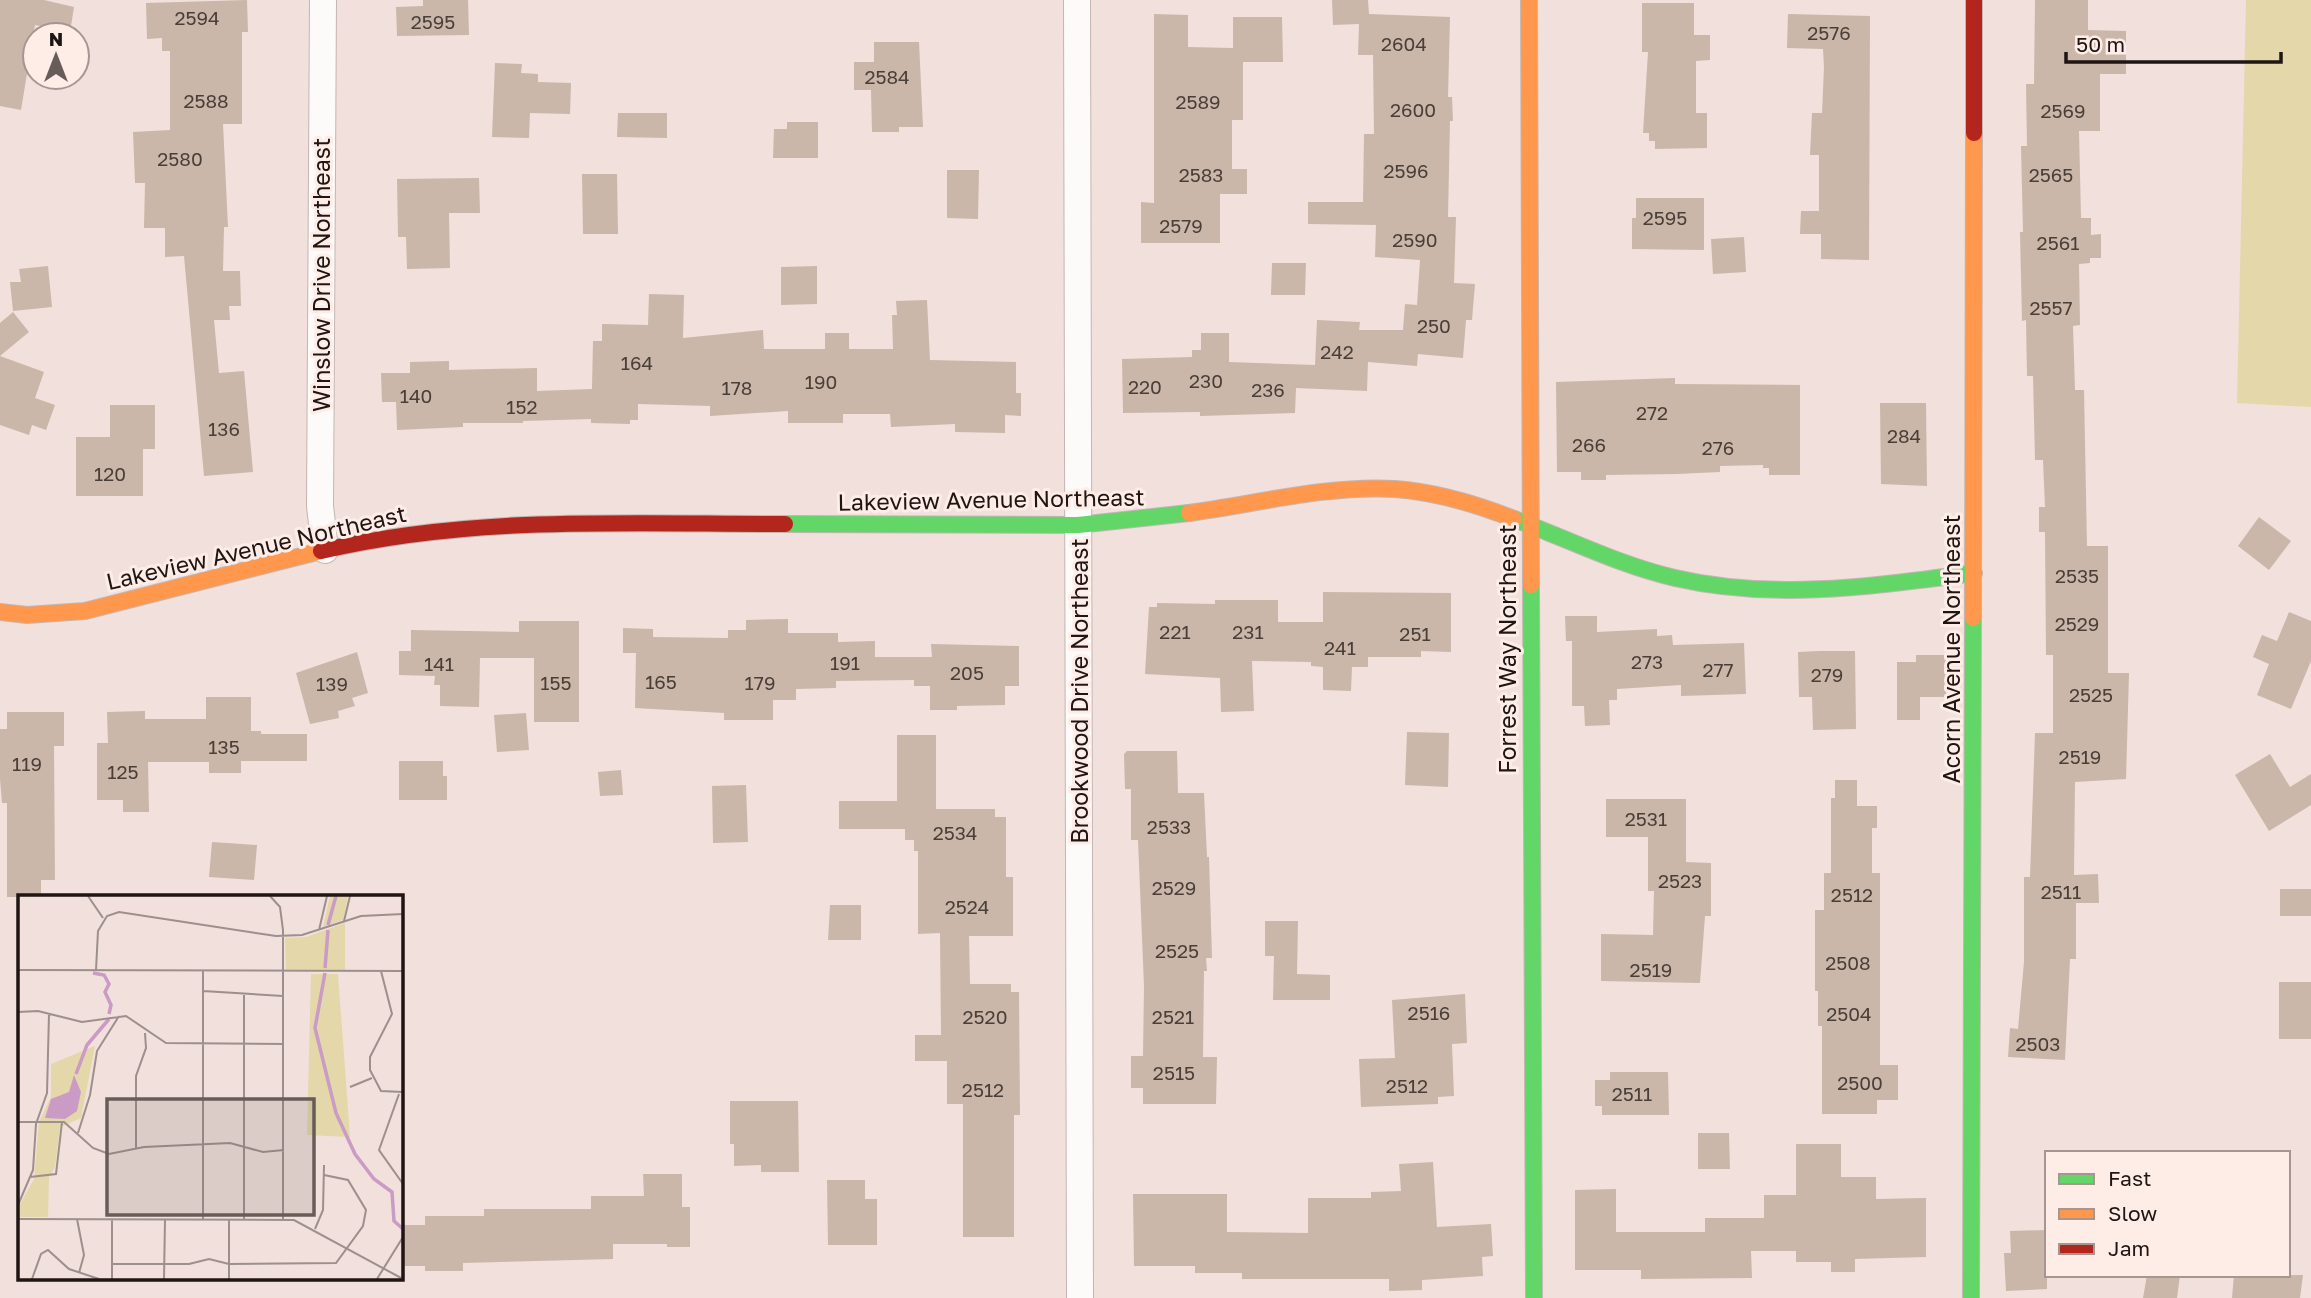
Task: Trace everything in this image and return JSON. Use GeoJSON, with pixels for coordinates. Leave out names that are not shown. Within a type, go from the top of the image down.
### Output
{"type":"FeatureCollection","features":[{"type":"Feature","properties":{"kind":"street","name":"Winslow Drive Northeast"},"geometry":{"type":"LineString","coordinates":[[323,0],[320,506],[326,550]]}},
{"type":"Feature","properties":{"kind":"street","name":"Brookwood Drive Northeast"},"geometry":{"type":"LineString","coordinates":[[1077,0],[1080,1298]]}},
{"type":"Feature","properties":{"kind":"street","name":"Forrest Way Northeast"},"geometry":{"type":"LineString","coordinates":[[1529,0],[1534,1298]]}},
{"type":"Feature","properties":{"kind":"street","name":"Acorn Avenue Northeast"},"geometry":{"type":"LineString","coordinates":[[1971,1298],[1974,0]]}},
{"type":"Feature","properties":{"kind":"street","name":"Lakeview Avenue Northeast"},"geometry":{"type":"LineString","coordinates":[[0,612],[27,615],[85,611],[326,550],[421,532],[518,524],[1078,525],[1153,519],[1331,492],[1376,488],[1452,497],[1631,565],[1701,584],[1747,592],[1819,593],[1974,573]]}},
{"type":"Feature","properties":{"kind":"shaded area"},"geometry":{"type":"Polygon","coordinates":[[[2246,0],[2311,0],[2311,407],[2237,403],[2246,0]]]}},
{"type":"Feature","properties":{"kind":"building"},"geometry":{"type":"Polygon","coordinates":[[[0,0],[44,0],[74,7],[72,21],[21,21],[21,91],[24,91],[21,110],[0,106],[0,0]]]}},
{"type":"Feature","properties":{"kind":"building"},"geometry":{"type":"Polygon","coordinates":[[[247,0],[248,32],[242,32],[242,124],[223,124],[228,227],[224,227],[223,271],[240,271],[241,306],[229,306],[230,320],[214,320],[219,373],[244,371],[253,472],[204,476],[184,256],[165,257],[165,228],[144,228],[145,183],[135,183],[133,132],[170,130],[170,51],[162,51],[162,38],[147,39],[146,3],[247,0]]]}},
{"type":"Feature","properties":{"kind":"building"},"geometry":{"type":"Polygon","coordinates":[[[423,0],[468,0],[469,35],[397,36],[396,7],[423,6],[423,0]]]}},
{"type":"Feature","properties":{"kind":"building"},"geometry":{"type":"Polygon","coordinates":[[[1332,0],[1368,0],[1369,14],[1450,17],[1448,97],[1452,97],[1453,121],[1450,121],[1448,217],[1456,217],[1454,283],[1475,284],[1472,320],[1466,320],[1463,358],[1418,354],[1417,366],[1368,362],[1367,391],[1296,388],[1295,413],[1200,416],[1200,412],[1123,413],[1122,359],[1192,357],[1192,350],[1201,350],[1201,333],[1229,333],[1229,362],[1315,365],[1317,320],[1360,322],[1359,330],[1403,330],[1405,304],[1417,305],[1420,260],[1375,257],[1376,225],[1308,224],[1308,202],[1363,202],[1364,134],[1374,134],[1373,55],[1358,55],[1359,24],[1333,25],[1332,0]]]}},
{"type":"Feature","properties":{"kind":"building"},"geometry":{"type":"Polygon","coordinates":[[[2035,0],[2088,0],[2088,30],[2126,31],[2126,74],[2100,74],[2100,131],[2079,131],[2081,218],[2091,218],[2091,235],[2101,234],[2101,258],[2090,258],[2090,263],[2079,264],[2080,325],[2073,326],[2075,390],[2084,390],[2087,546],[2108,546],[2108,673],[2129,673],[2126,779],[2075,782],[2074,875],[2098,874],[2099,903],[2076,903],[2076,959],[2070,959],[2065,1060],[2008,1057],[2010,1028],[2018,1029],[2024,962],[2024,877],[2030,877],[2035,733],[2053,733],[2053,655],[2046,655],[2045,532],[2039,532],[2039,507],[2045,507],[2043,460],[2035,460],[2033,376],[2027,376],[2026,320],[2022,321],[2021,146],[2027,146],[2026,84],[2034,84],[2035,0]]]}},
{"type":"Feature","properties":{"kind":"building"},"geometry":{"type":"Polygon","coordinates":[[[1642,3],[1694,3],[1694,35],[1710,35],[1710,60],[1696,61],[1696,113],[1707,113],[1707,148],[1655,149],[1655,141],[1649,141],[1649,133],[1643,133],[1648,52],[1642,52],[1642,3]]]}},
{"type":"Feature","properties":{"kind":"building"},"geometry":{"type":"Polygon","coordinates":[[[1154,14],[1188,15],[1188,47],[1233,48],[1233,17],[1282,17],[1283,62],[1243,62],[1243,120],[1232,120],[1232,169],[1247,169],[1247,194],[1220,194],[1220,243],[1141,243],[1141,202],[1154,203],[1154,14]]]}},
{"type":"Feature","properties":{"kind":"building"},"geometry":{"type":"Polygon","coordinates":[[[1788,14],[1870,16],[1869,260],[1821,259],[1821,234],[1800,234],[1801,211],[1819,211],[1819,155],[1810,155],[1812,113],[1822,113],[1824,67],[1823,49],[1787,48],[1788,14]]]}},
{"type":"Feature","properties":{"kind":"building"},"geometry":{"type":"Polygon","coordinates":[[[874,42],[919,42],[923,127],[899,127],[899,132],[872,132],[871,90],[854,90],[854,62],[874,62],[874,42]]]}},
{"type":"Feature","properties":{"kind":"building"},"geometry":{"type":"Polygon","coordinates":[[[495,63],[522,64],[521,73],[538,74],[538,82],[571,83],[570,114],[530,113],[529,138],[492,137],[495,63]]]}},
{"type":"Feature","properties":{"kind":"building"},"geometry":{"type":"Polygon","coordinates":[[[618,113],[667,113],[667,138],[617,137],[618,113]]]}},
{"type":"Feature","properties":{"kind":"building"},"geometry":{"type":"Polygon","coordinates":[[[787,122],[818,122],[818,158],[773,158],[774,129],[787,129],[787,122]]]}},
{"type":"Feature","properties":{"kind":"building"},"geometry":{"type":"Polygon","coordinates":[[[947,170],[979,170],[978,219],[947,218],[947,170]]]}},
{"type":"Feature","properties":{"kind":"building"},"geometry":{"type":"Polygon","coordinates":[[[582,174],[617,174],[618,234],[583,234],[582,174]]]}},
{"type":"Feature","properties":{"kind":"building"},"geometry":{"type":"Polygon","coordinates":[[[479,178],[480,213],[449,213],[450,268],[407,269],[406,237],[398,237],[397,179],[479,178]]]}},
{"type":"Feature","properties":{"kind":"building"},"geometry":{"type":"Polygon","coordinates":[[[1636,198],[1704,198],[1704,250],[1632,249],[1632,218],[1636,218],[1636,198]]]}},
{"type":"Feature","properties":{"kind":"building"},"geometry":{"type":"Polygon","coordinates":[[[1744,237],[1746,272],[1713,274],[1711,239],[1744,237]]]}},
{"type":"Feature","properties":{"kind":"building"},"geometry":{"type":"Polygon","coordinates":[[[1272,263],[1306,263],[1305,295],[1271,295],[1272,263]]]}},
{"type":"Feature","properties":{"kind":"building"},"geometry":{"type":"Polygon","coordinates":[[[48,266],[52,307],[13,311],[10,282],[21,282],[19,269],[48,266]]]}},
{"type":"Feature","properties":{"kind":"building"},"geometry":{"type":"Polygon","coordinates":[[[817,266],[817,304],[781,305],[781,267],[817,266]]]}},
{"type":"Feature","properties":{"kind":"building"},"geometry":{"type":"Polygon","coordinates":[[[649,294],[684,295],[683,338],[763,330],[764,349],[825,349],[825,333],[849,333],[849,349],[893,349],[892,315],[897,315],[896,301],[927,300],[930,360],[1016,362],[1016,393],[1021,393],[1021,416],[1005,415],[1005,433],[955,432],[955,424],[891,427],[890,414],[843,414],[843,423],[788,423],[788,411],[710,416],[710,406],[638,404],[638,420],[630,420],[630,424],[591,423],[591,419],[463,423],[463,427],[397,430],[396,402],[382,402],[381,373],[410,373],[410,362],[449,361],[449,370],[537,368],[537,391],[592,389],[593,341],[602,341],[602,324],[648,325],[649,294]]]}},
{"type":"Feature","properties":{"kind":"building"},"geometry":{"type":"Polygon","coordinates":[[[13,312],[29,332],[0,356],[0,323],[13,312]]]}},
{"type":"Feature","properties":{"kind":"building"},"geometry":{"type":"Polygon","coordinates":[[[0,356],[44,372],[35,398],[55,405],[46,430],[32,425],[29,435],[0,425],[0,356]]]}},
{"type":"Feature","properties":{"kind":"building"},"geometry":{"type":"Polygon","coordinates":[[[1675,378],[1675,384],[1800,385],[1800,475],[1769,475],[1769,468],[1763,468],[1763,465],[1720,466],[1720,472],[1606,475],[1606,480],[1581,480],[1581,472],[1557,472],[1556,382],[1675,378]]]}},
{"type":"Feature","properties":{"kind":"building"},"geometry":{"type":"Polygon","coordinates":[[[1880,403],[1926,403],[1927,486],[1881,484],[1880,403]]]}},
{"type":"Feature","properties":{"kind":"building"},"geometry":{"type":"Polygon","coordinates":[[[110,405],[155,405],[155,449],[143,449],[143,496],[76,496],[76,437],[110,437],[110,405]]]}},
{"type":"Feature","properties":{"kind":"building"},"geometry":{"type":"Polygon","coordinates":[[[2259,517],[2291,541],[2269,570],[2238,546],[2259,517]]]}},
{"type":"Feature","properties":{"kind":"building"},"geometry":{"type":"Polygon","coordinates":[[[1323,592],[1451,593],[1451,652],[1421,651],[1421,657],[1368,657],[1368,667],[1352,667],[1351,691],[1323,690],[1323,667],[1311,666],[1311,662],[1252,661],[1254,711],[1221,712],[1220,678],[1145,674],[1149,607],[1157,607],[1157,603],[1215,604],[1215,600],[1278,600],[1278,622],[1323,622],[1323,592]]]}},
{"type":"Feature","properties":{"kind":"building"},"geometry":{"type":"Polygon","coordinates":[[[2289,612],[2311,621],[2311,661],[2291,709],[2257,695],[2269,664],[2253,657],[2262,635],[2277,641],[2289,612]]]}},
{"type":"Feature","properties":{"kind":"building"},"geometry":{"type":"Polygon","coordinates":[[[1565,616],[1597,616],[1597,632],[1657,629],[1657,636],[1672,635],[1673,645],[1744,643],[1746,694],[1681,696],[1681,685],[1617,689],[1617,700],[1609,700],[1610,725],[1585,726],[1584,706],[1572,706],[1572,641],[1566,641],[1565,616]]]}},
{"type":"Feature","properties":{"kind":"building"},"geometry":{"type":"Polygon","coordinates":[[[788,619],[788,633],[838,633],[838,642],[875,641],[875,657],[932,657],[931,644],[1019,646],[1019,686],[1005,686],[1005,705],[957,706],[957,710],[930,710],[930,686],[914,686],[914,680],[836,681],[836,688],[796,689],[796,700],[773,700],[773,720],[724,720],[724,713],[635,708],[636,653],[623,653],[623,628],[653,629],[653,637],[728,638],[728,630],[746,630],[746,620],[788,619]]]}},
{"type":"Feature","properties":{"kind":"building"},"geometry":{"type":"Polygon","coordinates":[[[519,621],[579,621],[579,722],[534,722],[534,658],[480,658],[479,707],[440,706],[440,685],[434,685],[435,676],[399,675],[399,651],[411,651],[411,630],[519,632],[519,621]]]}},
{"type":"Feature","properties":{"kind":"building"},"geometry":{"type":"Polygon","coordinates":[[[1855,651],[1856,729],[1813,730],[1812,697],[1799,697],[1798,652],[1855,651]]]}},
{"type":"Feature","properties":{"kind":"building"},"geometry":{"type":"Polygon","coordinates":[[[357,652],[368,693],[352,698],[355,706],[338,711],[339,718],[310,724],[296,673],[357,652]]]}},
{"type":"Feature","properties":{"kind":"building"},"geometry":{"type":"Polygon","coordinates":[[[1916,655],[1946,655],[1946,697],[1920,697],[1920,720],[1897,720],[1897,662],[1916,662],[1916,655]]]}},
{"type":"Feature","properties":{"kind":"building"},"geometry":{"type":"Polygon","coordinates":[[[206,697],[251,697],[251,731],[261,731],[261,734],[307,734],[307,761],[241,761],[241,773],[209,773],[209,762],[148,762],[149,812],[123,812],[123,800],[97,800],[97,743],[108,743],[107,712],[145,711],[145,719],[206,719],[206,697]]]}},
{"type":"Feature","properties":{"kind":"building"},"geometry":{"type":"Polygon","coordinates":[[[7,712],[64,712],[64,746],[54,746],[55,880],[41,880],[41,895],[7,897],[7,803],[2,803],[0,729],[7,729],[7,712]]]}},
{"type":"Feature","properties":{"kind":"building"},"geometry":{"type":"Polygon","coordinates":[[[526,713],[529,750],[497,752],[494,715],[526,713]]]}},
{"type":"Feature","properties":{"kind":"building"},"geometry":{"type":"Polygon","coordinates":[[[1407,732],[1449,733],[1448,787],[1405,785],[1407,732]]]}},
{"type":"Feature","properties":{"kind":"building"},"geometry":{"type":"Polygon","coordinates":[[[897,735],[936,735],[936,809],[995,809],[995,817],[1006,817],[1006,877],[1013,877],[1013,936],[969,936],[970,984],[1011,984],[1011,992],[1019,992],[1020,1115],[1014,1115],[1014,1237],[963,1237],[963,1104],[947,1104],[947,1061],[915,1061],[915,1035],[941,1035],[940,933],[918,934],[918,851],[914,851],[914,840],[905,840],[905,829],[839,829],[839,801],[897,801],[897,735]]]}},
{"type":"Feature","properties":{"kind":"building"},"geometry":{"type":"Polygon","coordinates":[[[1127,751],[1177,751],[1178,793],[1204,793],[1212,958],[1206,958],[1207,971],[1204,971],[1203,1057],[1217,1057],[1216,1104],[1143,1104],[1143,1088],[1131,1088],[1131,1056],[1143,1056],[1144,986],[1138,840],[1131,840],[1131,789],[1125,789],[1124,754],[1127,751]]]}},
{"type":"Feature","properties":{"kind":"building"},"geometry":{"type":"Polygon","coordinates":[[[2270,754],[2290,787],[2311,774],[2311,805],[2269,831],[2235,775],[2270,754]]]}},
{"type":"Feature","properties":{"kind":"building"},"geometry":{"type":"Polygon","coordinates":[[[399,761],[443,761],[443,776],[447,776],[447,800],[399,800],[399,761]]]}},
{"type":"Feature","properties":{"kind":"building"},"geometry":{"type":"Polygon","coordinates":[[[621,770],[623,795],[600,796],[598,772],[621,770]]]}},
{"type":"Feature","properties":{"kind":"building"},"geometry":{"type":"Polygon","coordinates":[[[1835,780],[1857,780],[1857,806],[1877,806],[1877,828],[1872,828],[1872,873],[1880,873],[1880,1065],[1898,1065],[1898,1100],[1877,1100],[1877,1114],[1822,1114],[1822,1026],[1818,1026],[1818,991],[1815,991],[1815,910],[1824,910],[1824,873],[1831,873],[1831,798],[1835,798],[1835,780]]]}},
{"type":"Feature","properties":{"kind":"building"},"geometry":{"type":"Polygon","coordinates":[[[746,785],[748,842],[713,843],[712,786],[746,785]]]}},
{"type":"Feature","properties":{"kind":"building"},"geometry":{"type":"Polygon","coordinates":[[[1606,799],[1686,799],[1686,862],[1711,863],[1711,916],[1705,916],[1700,983],[1601,981],[1601,934],[1653,935],[1654,891],[1648,891],[1648,837],[1606,837],[1606,799]]]}},
{"type":"Feature","properties":{"kind":"building"},"geometry":{"type":"Polygon","coordinates":[[[212,842],[257,845],[254,880],[209,877],[212,842]]]}},
{"type":"Feature","properties":{"kind":"building"},"geometry":{"type":"Polygon","coordinates":[[[2280,889],[2311,889],[2311,916],[2280,916],[2280,889]]]}},
{"type":"Feature","properties":{"kind":"building"},"geometry":{"type":"Polygon","coordinates":[[[830,905],[861,905],[861,940],[828,940],[830,905]]]}},
{"type":"Feature","properties":{"kind":"building"},"geometry":{"type":"Polygon","coordinates":[[[1265,921],[1298,921],[1297,974],[1330,975],[1330,1000],[1273,1000],[1274,956],[1265,956],[1265,921]]]}},
{"type":"Feature","properties":{"kind":"building"},"geometry":{"type":"Polygon","coordinates":[[[2279,982],[2311,982],[2311,1039],[2279,1039],[2279,982]]]}},
{"type":"Feature","properties":{"kind":"building"},"geometry":{"type":"Polygon","coordinates":[[[1465,994],[1467,1043],[1452,1044],[1454,1096],[1438,1097],[1438,1104],[1361,1107],[1359,1059],[1395,1058],[1392,1000],[1465,994]]]}},
{"type":"Feature","properties":{"kind":"building"},"geometry":{"type":"Polygon","coordinates":[[[1610,1072],[1668,1072],[1669,1115],[1602,1115],[1602,1106],[1595,1106],[1595,1080],[1610,1080],[1610,1072]]]}},
{"type":"Feature","properties":{"kind":"building"},"geometry":{"type":"Polygon","coordinates":[[[730,1101],[798,1101],[799,1172],[761,1172],[761,1165],[734,1166],[734,1144],[730,1144],[730,1101]]]}},
{"type":"Feature","properties":{"kind":"building"},"geometry":{"type":"Polygon","coordinates":[[[1698,1133],[1729,1133],[1730,1169],[1698,1169],[1698,1133]]]}},
{"type":"Feature","properties":{"kind":"building"},"geometry":{"type":"Polygon","coordinates":[[[1796,1144],[1841,1144],[1841,1177],[1876,1177],[1876,1199],[1926,1198],[1926,1257],[1855,1259],[1855,1272],[1831,1272],[1831,1262],[1796,1262],[1796,1251],[1751,1251],[1752,1278],[1641,1279],[1641,1270],[1575,1270],[1575,1190],[1616,1189],[1616,1232],[1705,1232],[1705,1218],[1764,1218],[1764,1195],[1796,1195],[1796,1144]]]}},
{"type":"Feature","properties":{"kind":"building"},"geometry":{"type":"Polygon","coordinates":[[[1433,1162],[1437,1227],[1491,1224],[1493,1256],[1482,1257],[1483,1276],[1422,1280],[1422,1290],[1389,1291],[1389,1279],[1242,1279],[1242,1273],[1195,1273],[1195,1266],[1134,1266],[1133,1194],[1227,1194],[1227,1232],[1308,1233],[1308,1198],[1371,1198],[1371,1192],[1401,1191],[1399,1164],[1433,1162]]]}},
{"type":"Feature","properties":{"kind":"building"},"geometry":{"type":"Polygon","coordinates":[[[643,1174],[682,1174],[682,1207],[690,1207],[690,1247],[667,1247],[667,1244],[613,1244],[613,1259],[463,1263],[463,1271],[425,1271],[425,1266],[402,1266],[402,1225],[425,1225],[425,1216],[484,1216],[484,1209],[591,1209],[591,1196],[644,1196],[643,1174]]]}},
{"type":"Feature","properties":{"kind":"building"},"geometry":{"type":"Polygon","coordinates":[[[827,1180],[865,1180],[865,1199],[877,1199],[877,1245],[828,1245],[827,1180]]]}},
{"type":"Feature","properties":{"kind":"building"},"geometry":{"type":"Polygon","coordinates":[[[2045,1230],[2047,1289],[2006,1291],[2004,1253],[2011,1253],[2010,1231],[2045,1230]]]}},
{"type":"Feature","properties":{"kind":"building"},"geometry":{"type":"Polygon","coordinates":[[[2303,1275],[2300,1298],[2232,1298],[2234,1277],[2303,1275]]]}},
{"type":"Feature","properties":{"kind":"building"},"geometry":{"type":"Polygon","coordinates":[[[2147,1277],[2180,1277],[2177,1298],[2143,1298],[2147,1277]]]}},
{"type":"Feature","properties":{"kind":"traffic: fast"},"geometry":{"type":"LineString","coordinates":[[785,524],[1078,525],[1189,513]]}},
{"type":"Feature","properties":{"kind":"traffic: fast"},"geometry":{"type":"LineString","coordinates":[[1514,519],[1654,573],[1712,585],[1750,589],[1824,589],[1974,573]]}},
{"type":"Feature","properties":{"kind":"traffic: fast"},"geometry":{"type":"LineString","coordinates":[[1531,585],[1534,1298]]}},
{"type":"Feature","properties":{"kind":"traffic: fast"},"geometry":{"type":"LineString","coordinates":[[1971,1298],[1973,618]]}},
{"type":"Feature","properties":{"kind":"traffic: slow"},"geometry":{"type":"LineString","coordinates":[[1529,0],[1531,585]]}},
{"type":"Feature","properties":{"kind":"traffic: slow"},"geometry":{"type":"LineString","coordinates":[[1973,618],[1974,133]]}},
{"type":"Feature","properties":{"kind":"traffic: slow"},"geometry":{"type":"LineString","coordinates":[[1189,513],[1318,492],[1395,489],[1441,496],[1514,519]]}},
{"type":"Feature","properties":{"kind":"traffic: slow"},"geometry":{"type":"LineString","coordinates":[[0,612],[27,615],[85,611],[321,551]]}},
{"type":"Feature","properties":{"kind":"traffic: jam"},"geometry":{"type":"LineString","coordinates":[[1974,0],[1974,133]]}},
{"type":"Feature","properties":{"kind":"traffic: jam"},"geometry":{"type":"LineString","coordinates":[[321,551],[378,540],[494,527],[610,523],[785,524]]}}]}
